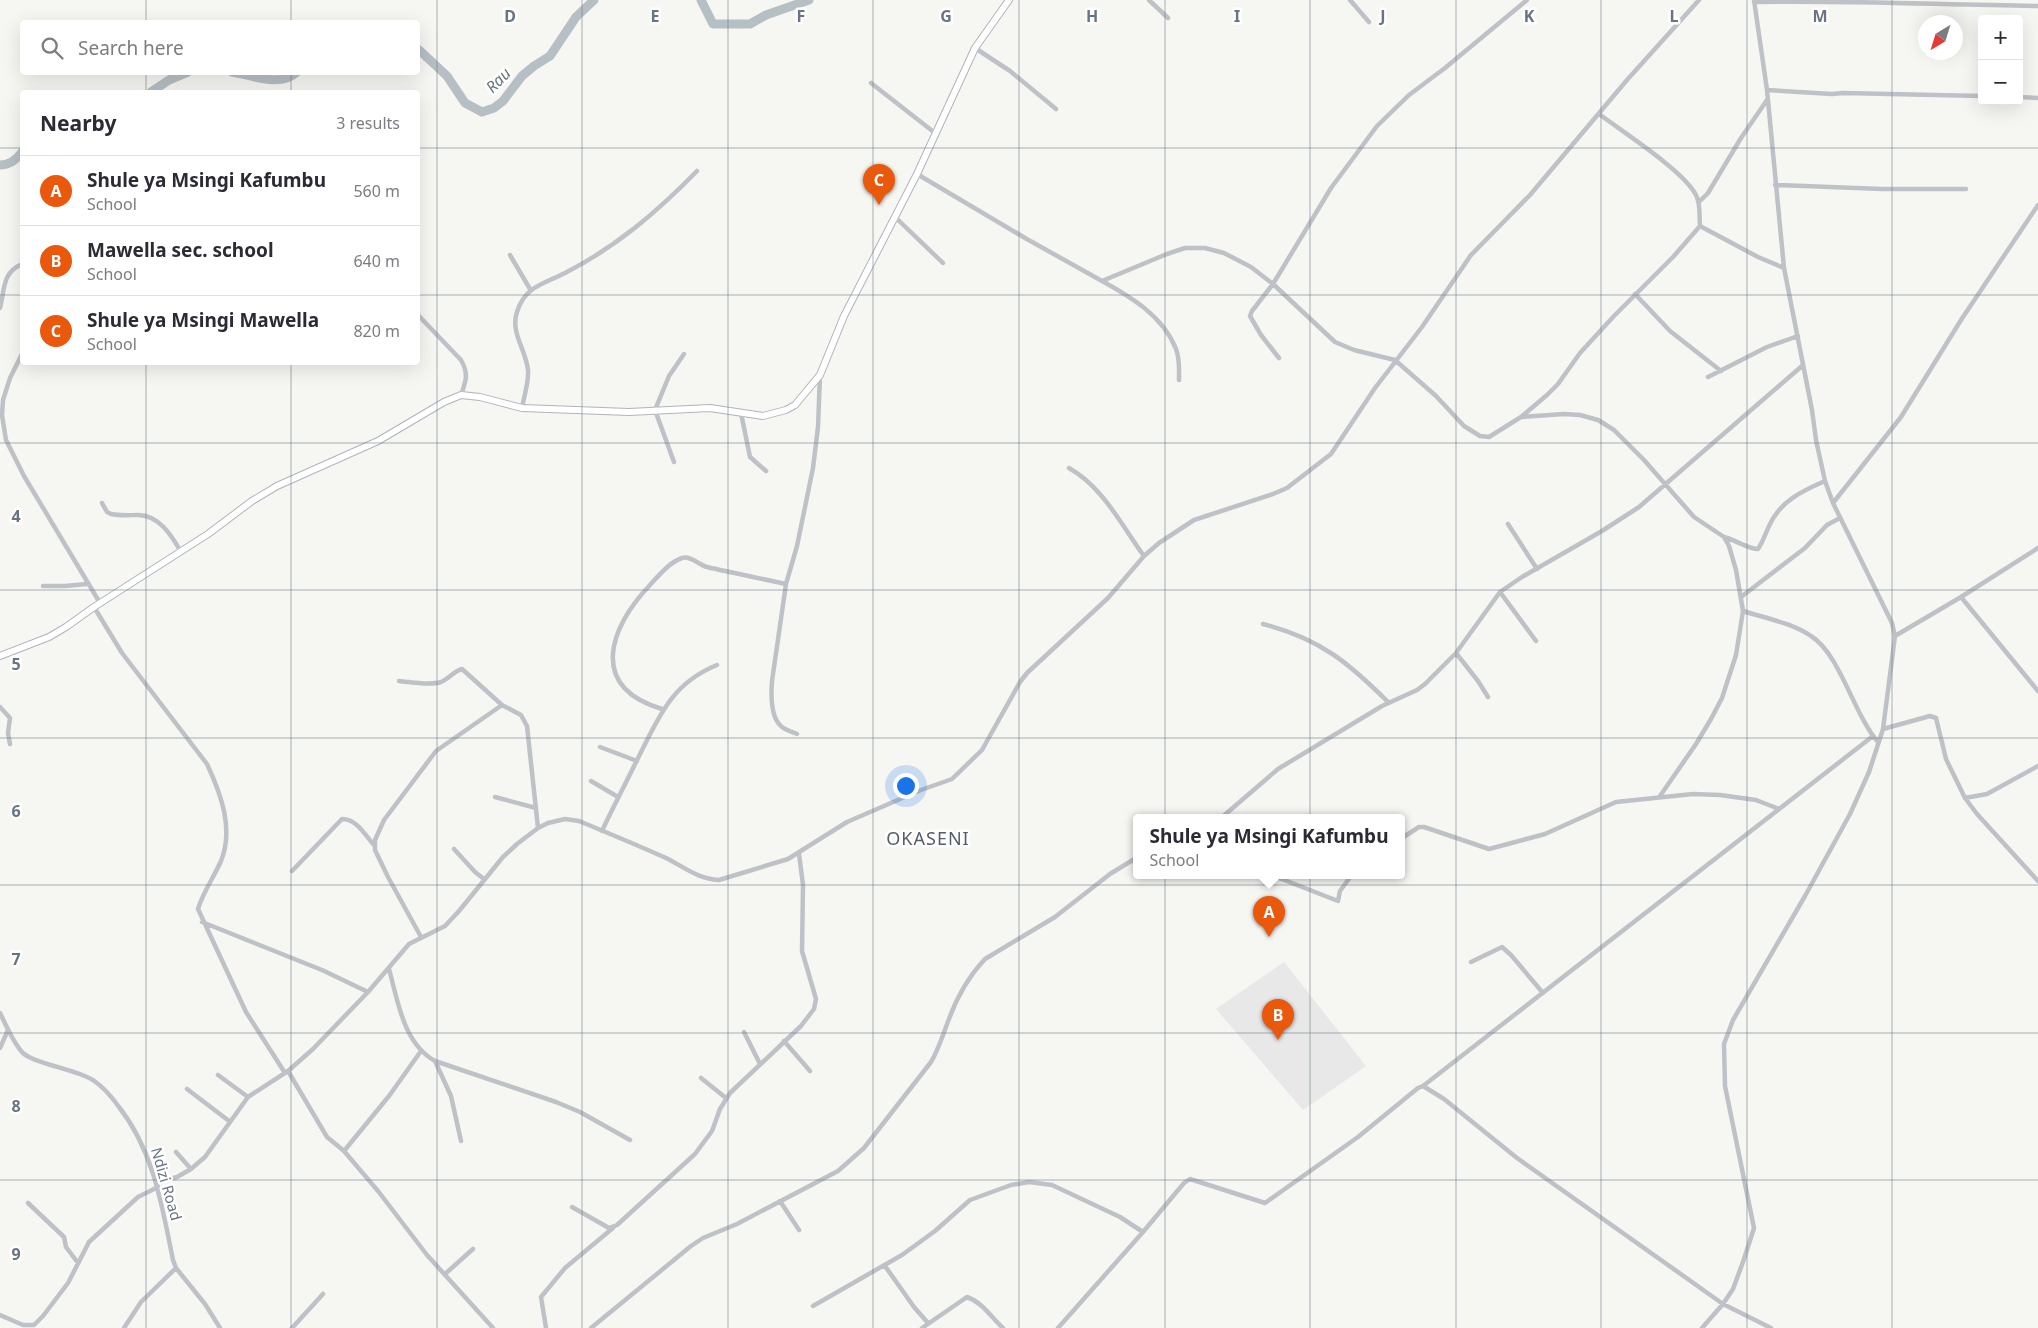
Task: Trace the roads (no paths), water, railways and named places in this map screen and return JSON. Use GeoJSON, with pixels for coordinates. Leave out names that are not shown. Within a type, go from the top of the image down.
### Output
{"type":"FeatureCollection","features":[{"type":"Feature","properties":{"kind":"street"},"geometry":{"type":"LineString","coordinates":[[0,656],[48,637],[181,552],[252,501],[277,486],[378,441],[444,402],[461,395],[480,397],[522,408],[629,412],[710,408],[762,416],[786,410],[795,405],[820,375],[844,316],[917,174],[934,133],[975,48],[1009,0]]}},
{"type":"Feature","properties":{"kind":"street"},"geometry":{"type":"LineString","coordinates":[[1149,0],[1168,18]]}},
{"type":"Feature","properties":{"kind":"street"},"geometry":{"type":"LineString","coordinates":[[1350,0],[1369,22]]}},
{"type":"Feature","properties":{"kind":"street"},"geometry":{"type":"LineString","coordinates":[[1279,358],[1260,335],[1250,316],[1273,284],[1331,188],[1377,126],[1409,95],[1445,68],[1527,0]]}},
{"type":"Feature","properties":{"kind":"street"},"geometry":{"type":"LineString","coordinates":[[0,1315],[24,1325],[34,1325],[65,1287],[84,1249],[94,1237],[138,1197],[157,1185],[191,1169],[205,1157],[248,1097],[286,1072],[313,1049],[368,992],[409,944],[445,926],[503,857],[538,828],[548,823],[571,819],[667,859],[697,876],[720,880],[788,859],[847,822],[921,790],[947,782],[963,770],[977,756],[988,740],[1013,693],[1027,673],[1108,598],[1144,556],[1159,543],[1194,520],[1273,494],[1292,484],[1325,460],[1339,444],[1395,360],[1422,326],[1471,255],[1530,195],[1699,0]]}},
{"type":"Feature","properties":{"kind":"street"},"geometry":{"type":"LineString","coordinates":[[1702,1328],[1723,1304],[1733,1289],[1744,1262],[1754,1228],[1725,1086],[1724,1044],[1733,1020],[1850,814],[1869,772],[1883,729],[1895,636],[1892,623],[1840,518],[1825,481],[1784,268],[1767,90],[1754,1],[2038,6]]}},
{"type":"Feature","properties":{"kind":"street"},"geometry":{"type":"LineString","coordinates":[[975,48],[1010,70],[1056,109]]}},
{"type":"Feature","properties":{"kind":"street"},"geometry":{"type":"LineString","coordinates":[[871,83],[934,133]]}},
{"type":"Feature","properties":{"kind":"street"},"geometry":{"type":"LineString","coordinates":[[1767,90],[1826,94],[1843,92],[1978,96]]}},
{"type":"Feature","properties":{"kind":"street"},"geometry":{"type":"LineString","coordinates":[[2023,97],[2038,98]]}},
{"type":"Feature","properties":{"kind":"street"},"geometry":{"type":"LineString","coordinates":[[1698,202],[1708,194],[1741,138],[1768,99]]}},
{"type":"Feature","properties":{"kind":"street"},"geometry":{"type":"LineString","coordinates":[[1102,281],[1185,248],[1205,248],[1240,260],[1273,284],[1335,342],[1354,350],[1395,360],[1436,396],[1464,426],[1480,436],[1489,437],[1521,417],[1558,384],[1580,353],[1635,294],[1673,257],[1700,226],[1698,202],[1691,188],[1679,175],[1599,114]]}},
{"type":"Feature","properties":{"kind":"street"},"geometry":{"type":"LineString","coordinates":[[522,408],[528,371],[518,338],[515,320],[522,300],[530,289],[582,264],[611,246],[664,204],[696,171]]}},
{"type":"Feature","properties":{"kind":"street"},"geometry":{"type":"LineString","coordinates":[[917,174],[1025,238],[1126,294],[1147,310],[1158,321],[1176,349],[1180,380]]}},
{"type":"Feature","properties":{"kind":"street"},"geometry":{"type":"LineString","coordinates":[[1775,185],[1882,189],[1966,189]]}},
{"type":"Feature","properties":{"kind":"street"},"geometry":{"type":"LineString","coordinates":[[1833,503],[1901,417],[1961,320],[2038,205]]}},
{"type":"Feature","properties":{"kind":"street"},"geometry":{"type":"LineString","coordinates":[[894,216],[943,262]]}},
{"type":"Feature","properties":{"kind":"street"},"geometry":{"type":"LineString","coordinates":[[1700,226],[1758,257],[1784,268]]}},
{"type":"Feature","properties":{"kind":"street"},"geometry":{"type":"LineString","coordinates":[[510,254],[530,289]]}},
{"type":"Feature","properties":{"kind":"street"},"geometry":{"type":"LineString","coordinates":[[0,308],[7,276],[13,269],[20,265]]}},
{"type":"Feature","properties":{"kind":"street"},"geometry":{"type":"LineString","coordinates":[[1635,294],[1670,331],[1721,371]]}},
{"type":"Feature","properties":{"kind":"street"},"geometry":{"type":"LineString","coordinates":[[420,317],[465,366],[467,380],[461,395]]}},
{"type":"Feature","properties":{"kind":"street"},"geometry":{"type":"LineString","coordinates":[[1708,377],[1767,347],[1798,336]]}},
{"type":"Feature","properties":{"kind":"street"},"geometry":{"type":"LineString","coordinates":[[674,462],[655,410],[669,376],[684,354]]}},
{"type":"Feature","properties":{"kind":"street"},"geometry":{"type":"LineString","coordinates":[[20,358],[10,378],[3,400],[3,431],[6,440],[24,476],[87,584],[122,653],[208,764],[216,782],[226,821],[226,846],[221,861],[199,904],[198,909],[202,922],[246,1012],[327,1137],[344,1151],[378,1191],[427,1255],[493,1328]]}},
{"type":"Feature","properties":{"kind":"street"},"geometry":{"type":"LineString","coordinates":[[1226,814],[1278,769],[1389,702],[1418,690],[1456,653],[1500,592],[1639,507],[1802,366]]}},
{"type":"Feature","properties":{"kind":"street"},"geometry":{"type":"LineString","coordinates":[[797,734],[780,725],[771,696],[777,636],[786,584],[797,546],[813,468],[818,428],[820,375]]}},
{"type":"Feature","properties":{"kind":"street"},"geometry":{"type":"LineString","coordinates":[[741,413],[750,457],[766,470]]}},
{"type":"Feature","properties":{"kind":"street"},"geometry":{"type":"LineString","coordinates":[[1521,417],[1564,414],[1589,416],[1598,420],[1614,430],[1694,517],[1724,537],[1737,540],[1752,549],[1758,549],[1770,523],[1781,508],[1794,496],[1825,481]]}},
{"type":"Feature","properties":{"kind":"street"},"geometry":{"type":"LineString","coordinates":[[1069,468],[1089,481],[1144,556]]}},
{"type":"Feature","properties":{"kind":"street"},"geometry":{"type":"LineString","coordinates":[[102,503],[111,514],[152,517],[171,536],[181,552]]}},
{"type":"Feature","properties":{"kind":"street"},"geometry":{"type":"LineString","coordinates":[[1741,597],[1805,548],[1828,525],[1840,518]]}},
{"type":"Feature","properties":{"kind":"street"},"geometry":{"type":"LineString","coordinates":[[1508,524],[1537,570]]}},
{"type":"Feature","properties":{"kind":"street"},"geometry":{"type":"LineString","coordinates":[[1660,796],[1696,744],[1722,698],[1736,655],[1743,610],[1733,558],[1724,537]]}},
{"type":"Feature","properties":{"kind":"street"},"geometry":{"type":"LineString","coordinates":[[1895,636],[1962,597],[2038,548]]}},
{"type":"Feature","properties":{"kind":"street"},"geometry":{"type":"LineString","coordinates":[[662,709],[626,689],[615,674],[612,665],[612,653],[622,623],[631,608],[655,579],[684,557],[707,567],[786,584]]}},
{"type":"Feature","properties":{"kind":"street"},"geometry":{"type":"LineString","coordinates":[[42,586],[87,584]]}},
{"type":"Feature","properties":{"kind":"street"},"geometry":{"type":"LineString","coordinates":[[1500,592],[1536,642]]}},
{"type":"Feature","properties":{"kind":"street"},"geometry":{"type":"LineString","coordinates":[[1962,597],[2038,691]]}},
{"type":"Feature","properties":{"kind":"street"},"geometry":{"type":"LineString","coordinates":[[1743,610],[1801,630],[1820,642],[1829,653],[1878,742]]}},
{"type":"Feature","properties":{"kind":"street"},"geometry":{"type":"LineString","coordinates":[[1263,624],[1288,631],[1328,650],[1363,676],[1389,702]]}},
{"type":"Feature","properties":{"kind":"street"},"geometry":{"type":"LineString","coordinates":[[1456,653],[1488,697]]}},
{"type":"Feature","properties":{"kind":"street"},"geometry":{"type":"LineString","coordinates":[[602,831],[662,709],[689,680],[701,671],[717,665]]}},
{"type":"Feature","properties":{"kind":"street"},"geometry":{"type":"LineString","coordinates":[[399,680],[434,683],[442,681],[458,670],[462,670],[502,705],[521,715],[527,726],[538,828]]}},
{"type":"Feature","properties":{"kind":"street"},"geometry":{"type":"LineString","coordinates":[[374,845],[384,820],[436,751],[502,705]]}},
{"type":"Feature","properties":{"kind":"street"},"geometry":{"type":"LineString","coordinates":[[0,706],[10,718],[8,733],[10,744]]}},
{"type":"Feature","properties":{"kind":"street"},"geometry":{"type":"LineString","coordinates":[[1883,729],[1930,716],[1936,718],[1946,759],[1966,798],[1977,814],[2038,881]]}},
{"type":"Feature","properties":{"kind":"street"},"geometry":{"type":"LineString","coordinates":[[1058,1328],[1144,1232],[1184,1183],[1190,1179],[1266,1203],[1274,1198],[1358,1137],[1418,1088],[1873,736]]}},
{"type":"Feature","properties":{"kind":"street"},"geometry":{"type":"LineString","coordinates":[[600,747],[636,761]]}},
{"type":"Feature","properties":{"kind":"street"},"geometry":{"type":"LineString","coordinates":[[1966,798],[1987,794],[2038,766]]}},
{"type":"Feature","properties":{"kind":"street"},"geometry":{"type":"LineString","coordinates":[[591,781],[618,797]]}},
{"type":"Feature","properties":{"kind":"street"},"geometry":{"type":"LineString","coordinates":[[1405,836],[1418,827],[1424,827],[1489,849],[1545,834],[1616,802],[1660,796],[1720,795],[1756,800],[1779,809]]}},
{"type":"Feature","properties":{"kind":"street"},"geometry":{"type":"LineString","coordinates":[[495,797],[536,808]]}},
{"type":"Feature","properties":{"kind":"street"},"geometry":{"type":"LineString","coordinates":[[292,871],[342,820],[354,823],[374,845],[388,877],[421,937]]}},
{"type":"Feature","properties":{"kind":"street"},"geometry":{"type":"LineString","coordinates":[[454,849],[484,879]]}},
{"type":"Feature","properties":{"kind":"street"},"geometry":{"type":"LineString","coordinates":[[546,1328],[542,1296],[565,1268],[695,1154],[712,1131],[726,1098],[811,1014],[816,999],[802,951],[803,885],[798,854]]}},
{"type":"Feature","properties":{"kind":"street"},"geometry":{"type":"LineString","coordinates":[[592,1328],[703,1238],[737,1224],[838,1171],[864,1148],[931,1062],[958,998],[968,980],[985,959],[1055,917],[1110,874],[1133,860]]}},
{"type":"Feature","properties":{"kind":"street"},"geometry":{"type":"LineString","coordinates":[[1282,879],[1338,901],[1340,892],[1349,879]]}},
{"type":"Feature","properties":{"kind":"street"},"geometry":{"type":"LineString","coordinates":[[202,922],[322,970],[368,992]]}},
{"type":"Feature","properties":{"kind":"street"},"geometry":{"type":"LineString","coordinates":[[1470,962],[1502,947],[1543,993]]}},
{"type":"Feature","properties":{"kind":"street"},"geometry":{"type":"LineString","coordinates":[[389,969],[409,1034],[421,1051],[435,1061],[556,1102],[580,1112],[630,1140]]}},
{"type":"Feature","properties":{"kind":"street","name":"Ndizi Road"},"geometry":{"type":"LineString","coordinates":[[0,1012],[8,1030],[23,1053],[30,1058],[75,1071],[93,1080],[110,1096],[135,1129],[157,1185],[176,1268],[205,1304],[220,1328]]}},
{"type":"Feature","properties":{"kind":"street"},"geometry":{"type":"LineString","coordinates":[[0,1048],[8,1030]]}},
{"type":"Feature","properties":{"kind":"street"},"geometry":{"type":"LineString","coordinates":[[744,1032],[760,1064]]}},
{"type":"Feature","properties":{"kind":"street"},"geometry":{"type":"LineString","coordinates":[[784,1041],[810,1071]]}},
{"type":"Feature","properties":{"kind":"street"},"geometry":{"type":"LineString","coordinates":[[344,1151],[389,1096],[421,1051]]}},
{"type":"Feature","properties":{"kind":"street"},"geometry":{"type":"LineString","coordinates":[[435,1061],[451,1096],[461,1141]]}},
{"type":"Feature","properties":{"kind":"street"},"geometry":{"type":"LineString","coordinates":[[218,1075],[248,1097]]}},
{"type":"Feature","properties":{"kind":"street"},"geometry":{"type":"LineString","coordinates":[[701,1078],[726,1098]]}},
{"type":"Feature","properties":{"kind":"street"},"geometry":{"type":"LineString","coordinates":[[1423,1086],[1437,1094],[1517,1158],[1723,1304],[1771,1328]]}},
{"type":"Feature","properties":{"kind":"street"},"geometry":{"type":"LineString","coordinates":[[187,1089],[229,1121]]}},
{"type":"Feature","properties":{"kind":"street"},"geometry":{"type":"LineString","coordinates":[[176,1152],[191,1169]]}},
{"type":"Feature","properties":{"kind":"street"},"geometry":{"type":"LineString","coordinates":[[813,1306],[885,1266],[935,1230],[970,1200],[1011,1185],[1029,1182],[1052,1185],[1120,1217],[1144,1232]]}},
{"type":"Feature","properties":{"kind":"street"},"geometry":{"type":"LineString","coordinates":[[780,1201],[799,1230]]}},
{"type":"Feature","properties":{"kind":"street"},"geometry":{"type":"LineString","coordinates":[[28,1203],[64,1237],[66,1247],[78,1263]]}},
{"type":"Feature","properties":{"kind":"street"},"geometry":{"type":"LineString","coordinates":[[572,1206],[603,1226],[614,1227]]}},
{"type":"Feature","properties":{"kind":"street"},"geometry":{"type":"LineString","coordinates":[[445,1274],[473,1249]]}},
{"type":"Feature","properties":{"kind":"street"},"geometry":{"type":"LineString","coordinates":[[885,1266],[928,1323]]}},
{"type":"Feature","properties":{"kind":"street"},"geometry":{"type":"LineString","coordinates":[[124,1328],[141,1302],[176,1268]]}},
{"type":"Feature","properties":{"kind":"street"},"geometry":{"type":"LineString","coordinates":[[292,1328],[323,1294]]}},
{"type":"Feature","properties":{"kind":"street"},"geometry":{"type":"LineString","coordinates":[[922,1328],[967,1297],[973,1299],[985,1309],[1003,1328]]}},
{"type":"Feature","properties":{"kind":"waterway","name":"Rau"},"geometry":{"type":"LineString","coordinates":[[420,51],[447,76],[465,103],[482,112],[494,108],[503,101],[522,76],[550,56],[576,17],[594,0]]}},
{"type":"Feature","properties":{"kind":"waterway","name":"Rau"},"geometry":{"type":"LineString","coordinates":[[701,0],[713,24],[750,24],[766,15],[809,0]]}},
{"type":"Feature","properties":{"kind":"waterway","name":"Rau"},"geometry":{"type":"LineString","coordinates":[[154,90],[181,75]]}},
{"type":"Feature","properties":{"kind":"waterway","name":"Rau"},"geometry":{"type":"LineString","coordinates":[[244,75],[274,80],[293,75]]}},
{"type":"Feature","properties":{"kind":"waterway","name":"Rau"},"geometry":{"type":"LineString","coordinates":[[0,165],[7,164],[20,154]]}},
{"type":"Feature","properties":{"kind":"place","name":"Shule ya Msingi Mawella"},"geometry":{"type":"Point","coordinates":[879,205]}},
{"type":"Feature","properties":{"kind":"place","name":"Shule ya Msingi Kafumbu"},"geometry":{"type":"Point","coordinates":[1269,937]}},
{"type":"Feature","properties":{"kind":"place","name":"Mawella sec. school"},"geometry":{"type":"Point","coordinates":[1278,1040]}},
{"type":"Feature","properties":{"kind":"district","name":"OKASENI"},"geometry":{"type":"Point","coordinates":[928,839]}}]}
